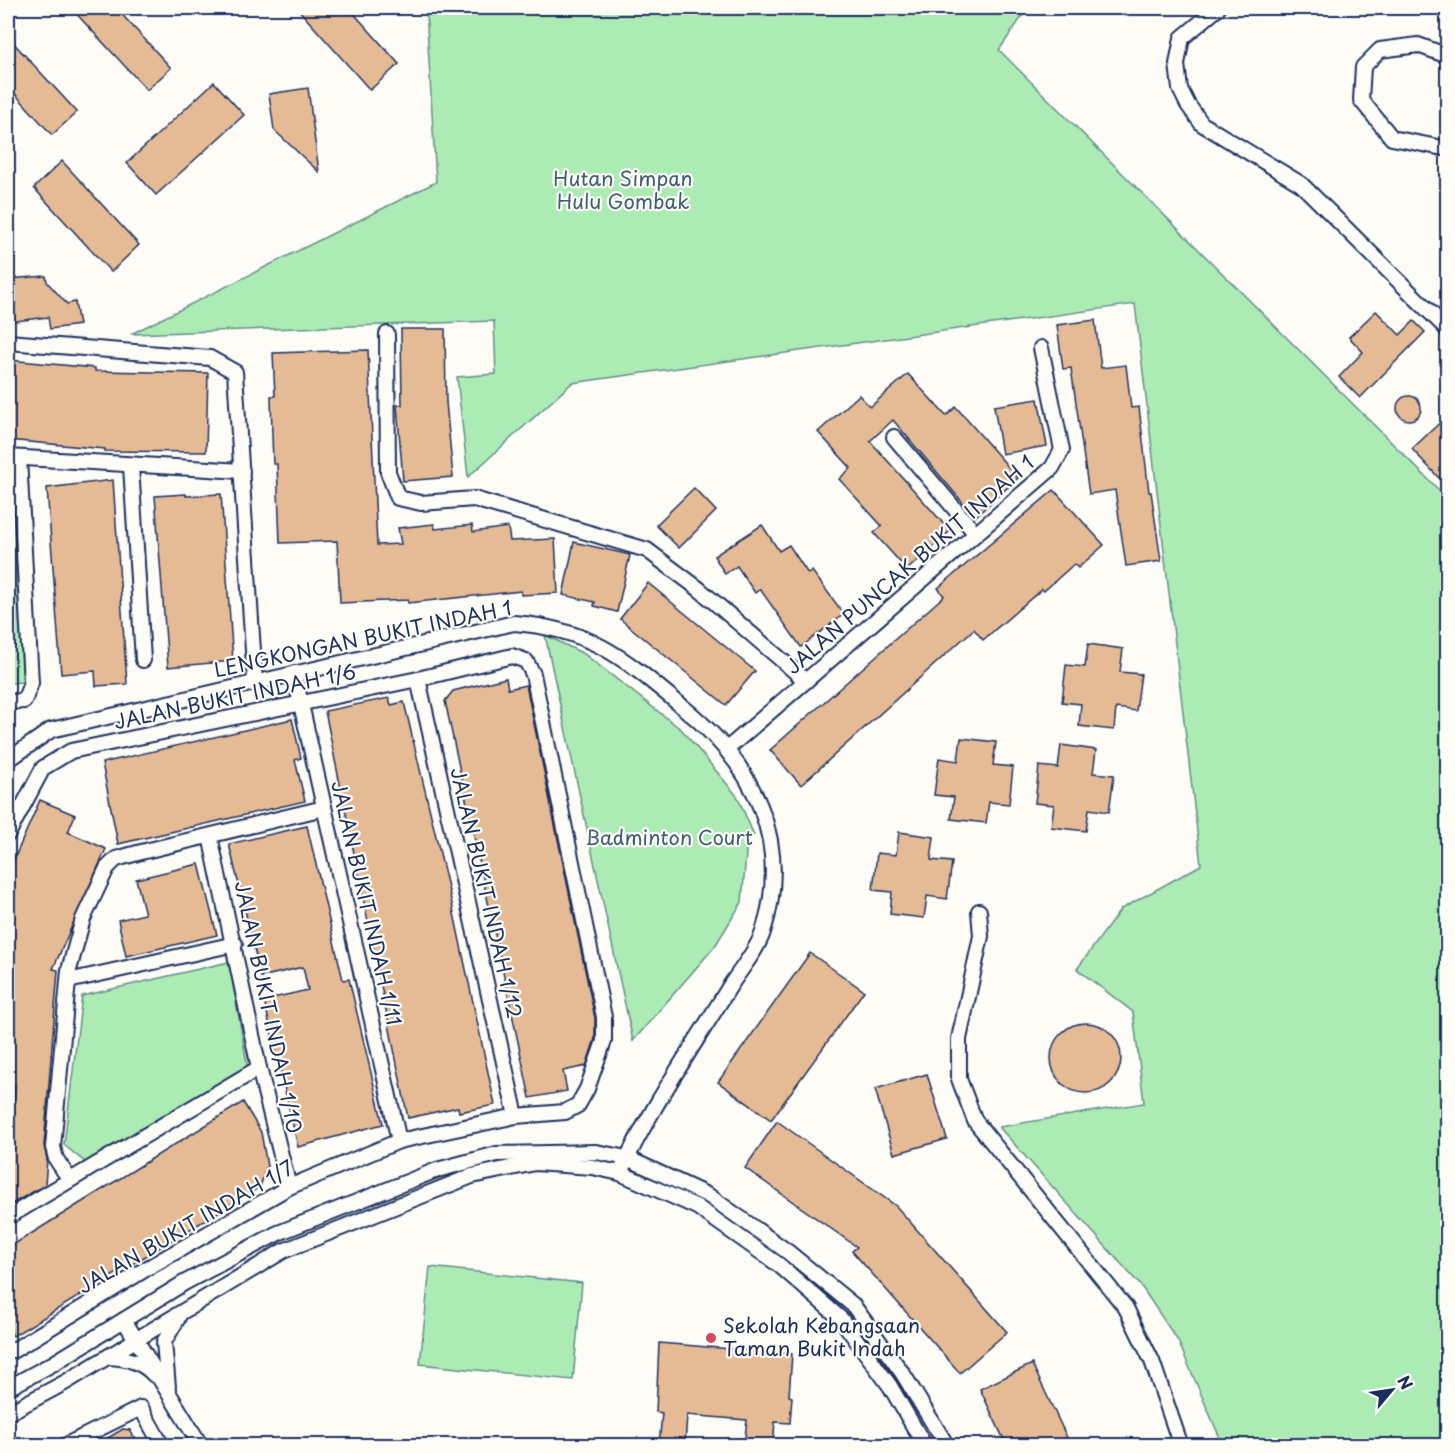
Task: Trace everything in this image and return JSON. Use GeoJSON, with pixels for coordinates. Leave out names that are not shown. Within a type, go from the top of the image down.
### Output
{"type":"FeatureCollection","features":[{"type":"Feature","properties":{"kind":"street"},"geometry":{"type":"LineString","coordinates":[[1218,8],[1182,38],[1177,64],[1180,89],[1188,105],[1202,124],[1301,184],[1448,330]]}},
{"type":"Feature","properties":{"kind":"street"},"geometry":{"type":"LineString","coordinates":[[1448,56],[1418,45],[1380,50],[1363,67],[1361,100],[1392,138],[1448,149]]}},
{"type":"Feature","properties":{"kind":"street"},"geometry":{"type":"LineString","coordinates":[[387,334],[388,472],[398,498],[421,503],[474,500],[647,550],[708,596],[806,681]]}},
{"type":"Feature","properties":{"kind":"street"},"geometry":{"type":"LineString","coordinates":[[8,342],[210,358],[235,372],[255,682]]}},
{"type":"Feature","properties":{"kind":"street","name":"JALAN PUNCAK BUKIT INDAH 1"},"geometry":{"type":"LineString","coordinates":[[727,749],[1052,468],[1062,450],[1041,348]]}},
{"type":"Feature","properties":{"kind":"street"},"geometry":{"type":"LineString","coordinates":[[894,437],[976,534]]}},
{"type":"Feature","properties":{"kind":"street"},"geometry":{"type":"LineString","coordinates":[[8,702],[24,701],[31,683],[13,458],[242,471]]}},
{"type":"Feature","properties":{"kind":"street"},"geometry":{"type":"LineString","coordinates":[[131,466],[143,660]]}},
{"type":"Feature","properties":{"kind":"street","name":"LENGKONGAN BUKIT INDAH 1"},"geometry":{"type":"LineString","coordinates":[[8,760],[51,730],[514,623],[542,625],[573,632],[611,651],[699,720],[727,749],[757,796],[771,837],[774,878],[763,933],[620,1173]]}},
{"type":"Feature","properties":{"kind":"street","name":"JALAN BUKIT INDAH 1/6"},"geometry":{"type":"LineString","coordinates":[[8,834],[43,768],[72,751],[418,679],[512,656],[526,661],[533,674],[604,1017],[604,1041],[587,1089],[578,1106],[565,1112]]}},
{"type":"Feature","properties":{"kind":"street","name":"JALAN BUKIT INDAH 1/11"},"geometry":{"type":"LineString","coordinates":[[294,674],[399,1141]]}},
{"type":"Feature","properties":{"kind":"street","name":"JALAN BUKIT INDAH 1/12"},"geometry":{"type":"LineString","coordinates":[[418,679],[516,1116]]}},
{"type":"Feature","properties":{"kind":"street"},"geometry":{"type":"LineString","coordinates":[[70,1180],[56,1159],[53,1147],[68,981],[83,919],[107,868],[116,859],[324,808]]}},
{"type":"Feature","properties":{"kind":"street","name":"JALAN BUKIT INDAH 1/10"},"geometry":{"type":"LineString","coordinates":[[210,836],[235,944],[259,1068],[289,1187]]}},
{"type":"Feature","properties":{"kind":"street"},"geometry":{"type":"LineString","coordinates":[[979,912],[981,936],[959,1039],[959,1079],[975,1121],[1071,1236],[1126,1308],[1152,1362],[1181,1446]]}},
{"type":"Feature","properties":{"kind":"street"},"geometry":{"type":"LineString","coordinates":[[68,981],[235,944]]}},
{"type":"Feature","properties":{"kind":"street"},"geometry":{"type":"LineString","coordinates":[[8,1217],[259,1068]]}},
{"type":"Feature","properties":{"kind":"street","name":"JALAN BUKIT INDAH 1/7"},"geometry":{"type":"LineString","coordinates":[[8,1350],[14,1350],[144,1269],[289,1187],[399,1141],[516,1116],[565,1112]]}},
{"type":"Feature","properties":{"kind":"street"},"geometry":{"type":"LineString","coordinates":[[8,1388],[184,1283],[278,1233],[437,1170],[497,1154],[596,1152],[627,1158],[709,1196],[788,1252],[853,1305],[903,1374],[948,1446]]}},
{"type":"Feature","properties":{"kind":"street"},"geometry":{"type":"LineString","coordinates":[[8,1413],[137,1340],[283,1251],[472,1176],[535,1163],[592,1167],[620,1173],[697,1207],[778,1265],[841,1319],[890,1386],[925,1446]]}},
{"type":"Feature","properties":{"kind":"street"},"geometry":{"type":"LineString","coordinates":[[168,1393],[164,1342],[172,1324],[184,1312]]}},
{"type":"Feature","properties":{"kind":"street"},"geometry":{"type":"LineString","coordinates":[[124,1320],[201,1446]]}},
{"type":"Feature","properties":{"kind":"street"},"geometry":{"type":"LineString","coordinates":[[108,1357],[126,1358],[147,1367],[168,1393]]}},
{"type":"Feature","properties":{"kind":"street"},"geometry":{"type":"LineString","coordinates":[[8,1377],[25,1379]]}},
{"type":"Feature","properties":{"kind":"street"},"geometry":{"type":"LineString","coordinates":[[64,1446],[141,1408],[162,1446]]}},
{"type":"Feature","properties":{"kind":"green space","name":"Hutan Simpan Hulu Gombak"},"geometry":{"type":"Polygon","coordinates":[[[426,8],[1028,8],[999,50],[1447,498],[1447,1445],[1223,1445],[1178,1341],[1141,1286],[999,1127],[1144,1103],[1133,1012],[1077,969],[1121,909],[1201,865],[1135,304],[572,383],[468,477],[457,377],[496,374],[494,321],[131,334],[436,182],[426,8]]]}},
{"type":"Feature","properties":{"kind":"green space"},"geometry":{"type":"Polygon","coordinates":[[[8,476],[11,480],[23,682],[10,683],[8,680],[8,476]]]}},
{"type":"Feature","properties":{"kind":"green space","name":"Badminton Court"},"geometry":{"type":"Polygon","coordinates":[[[545,635],[584,654],[682,730],[737,796],[754,835],[747,841],[742,902],[715,946],[633,1041],[545,635]]]}},
{"type":"Feature","properties":{"kind":"green space"},"geometry":{"type":"Polygon","coordinates":[[[229,962],[248,1069],[86,1163],[64,1145],[82,996],[229,962]]]}},
{"type":"Feature","properties":{"kind":"green space"},"geometry":{"type":"Polygon","coordinates":[[[430,1267],[582,1283],[573,1380],[420,1364],[430,1267]]]}},
{"type":"Feature","properties":{"kind":"building"},"geometry":{"type":"Polygon","coordinates":[[[71,8],[116,8],[171,68],[147,90],[71,8]]]}},
{"type":"Feature","properties":{"kind":"building"},"geometry":{"type":"Polygon","coordinates":[[[297,8],[349,8],[399,64],[370,90],[297,8]]]}},
{"type":"Feature","properties":{"kind":"building"},"geometry":{"type":"Polygon","coordinates":[[[8,37],[77,112],[52,135],[8,86],[8,37]]]}},
{"type":"Feature","properties":{"kind":"building"},"geometry":{"type":"Polygon","coordinates":[[[214,82],[244,115],[156,195],[127,163],[214,82]]]}},
{"type":"Feature","properties":{"kind":"building"},"geometry":{"type":"Polygon","coordinates":[[[308,88],[319,172],[274,130],[269,94],[308,88]]]}},
{"type":"Feature","properties":{"kind":"building"},"geometry":{"type":"Polygon","coordinates":[[[62,161],[139,245],[111,272],[34,188],[62,161]]]}},
{"type":"Feature","properties":{"kind":"building"},"geometry":{"type":"Polygon","coordinates":[[[46,276],[47,282],[67,304],[75,302],[79,325],[50,329],[48,317],[8,322],[8,279],[46,276]]]}},
{"type":"Feature","properties":{"kind":"building"},"geometry":{"type":"Polygon","coordinates":[[[1376,311],[1400,335],[1414,321],[1425,332],[1360,398],[1339,377],[1363,352],[1349,337],[1376,311]]]}},
{"type":"Feature","properties":{"kind":"building"},"geometry":{"type":"Polygon","coordinates":[[[1095,320],[1101,368],[1126,365],[1131,408],[1139,407],[1149,492],[1151,492],[1161,561],[1126,566],[1115,490],[1089,494],[1071,368],[1063,369],[1057,325],[1095,320]]]}},
{"type":"Feature","properties":{"kind":"building"},"geometry":{"type":"Polygon","coordinates":[[[401,329],[445,329],[446,402],[453,477],[403,481],[397,405],[402,405],[401,329]]]}},
{"type":"Feature","properties":{"kind":"building"},"geometry":{"type":"Polygon","coordinates":[[[368,350],[377,545],[401,544],[398,528],[434,524],[435,529],[472,525],[473,532],[508,527],[510,541],[555,539],[558,593],[521,595],[521,591],[408,603],[408,600],[340,603],[337,541],[280,543],[277,464],[273,464],[271,396],[275,396],[273,353],[368,350]]]}},
{"type":"Feature","properties":{"kind":"building"},"geometry":{"type":"Polygon","coordinates":[[[8,360],[95,368],[95,371],[208,373],[206,452],[105,451],[105,449],[8,440],[8,360]]]}},
{"type":"Feature","properties":{"kind":"building"},"geometry":{"type":"Polygon","coordinates":[[[908,374],[946,416],[956,407],[1018,478],[975,517],[893,420],[870,441],[950,531],[907,570],[874,533],[882,526],[839,479],[851,468],[818,432],[859,395],[870,407],[908,374]]]}},
{"type":"Feature","properties":{"kind":"building"},"geometry":{"type":"Polygon","coordinates":[[[1409,396],[1418,399],[1421,408],[1418,417],[1409,420],[1400,417],[1397,408],[1400,399],[1409,396]]]}},
{"type":"Feature","properties":{"kind":"building"},"geometry":{"type":"Polygon","coordinates":[[[1038,399],[1047,446],[1002,454],[994,406],[1038,399]]]}},
{"type":"Feature","properties":{"kind":"building"},"geometry":{"type":"Polygon","coordinates":[[[1448,415],[1448,470],[1439,478],[1412,449],[1448,415]]]}},
{"type":"Feature","properties":{"kind":"building"},"geometry":{"type":"Polygon","coordinates":[[[113,480],[127,684],[96,686],[95,671],[61,674],[47,488],[113,480]]]}},
{"type":"Feature","properties":{"kind":"building"},"geometry":{"type":"Polygon","coordinates":[[[694,488],[716,511],[679,548],[656,525],[694,488]]]}},
{"type":"Feature","properties":{"kind":"building"},"geometry":{"type":"Polygon","coordinates":[[[1054,490],[1104,545],[1078,568],[1074,564],[1044,591],[1042,589],[983,640],[974,629],[801,785],[770,750],[944,596],[938,588],[1054,490]]]}},
{"type":"Feature","properties":{"kind":"building"},"geometry":{"type":"Polygon","coordinates":[[[186,494],[186,496],[221,494],[233,661],[168,667],[155,496],[186,494]]]}},
{"type":"Feature","properties":{"kind":"building"},"geometry":{"type":"Polygon","coordinates":[[[762,525],[779,551],[789,545],[808,574],[812,571],[844,614],[801,647],[760,589],[755,593],[737,566],[725,574],[714,556],[762,525]]]}},
{"type":"Feature","properties":{"kind":"building"},"geometry":{"type":"Polygon","coordinates":[[[574,542],[630,555],[617,612],[594,606],[595,602],[563,595],[574,542]]]}},
{"type":"Feature","properties":{"kind":"building"},"geometry":{"type":"Polygon","coordinates":[[[648,583],[755,671],[726,705],[620,619],[648,583]]]}},
{"type":"Feature","properties":{"kind":"building"},"geometry":{"type":"Polygon","coordinates":[[[1088,644],[1123,649],[1120,672],[1141,674],[1136,711],[1116,708],[1114,730],[1079,726],[1081,704],[1062,702],[1066,665],[1085,667],[1088,644]]]}},
{"type":"Feature","properties":{"kind":"building"},"geometry":{"type":"Polygon","coordinates":[[[506,678],[508,689],[526,685],[595,1018],[595,1039],[586,1066],[563,1071],[567,1091],[530,1098],[445,701],[453,691],[506,678]]]}},
{"type":"Feature","properties":{"kind":"building"},"geometry":{"type":"Polygon","coordinates":[[[389,698],[391,705],[404,702],[452,904],[495,1105],[459,1112],[458,1107],[408,1118],[325,711],[389,698]]]}},
{"type":"Feature","properties":{"kind":"building"},"geometry":{"type":"Polygon","coordinates":[[[292,719],[301,758],[295,760],[305,801],[118,844],[102,763],[292,719]]]}},
{"type":"Feature","properties":{"kind":"building"},"geometry":{"type":"Polygon","coordinates":[[[961,738],[996,742],[993,765],[1013,767],[1009,804],[989,802],[986,823],[951,819],[954,797],[934,795],[939,758],[958,761],[961,738]]]}},
{"type":"Feature","properties":{"kind":"building"},"geometry":{"type":"Polygon","coordinates":[[[1061,745],[1096,750],[1093,773],[1114,775],[1109,812],[1089,809],[1086,831],[1051,827],[1054,805],[1035,803],[1039,766],[1058,768],[1061,745]]]}},
{"type":"Feature","properties":{"kind":"building"},"geometry":{"type":"Polygon","coordinates":[[[40,800],[75,815],[68,832],[106,849],[53,969],[58,970],[44,1146],[47,1159],[45,1185],[8,1206],[15,1084],[8,1084],[8,873],[40,800]]]}},
{"type":"Feature","properties":{"kind":"building"},"geometry":{"type":"Polygon","coordinates":[[[307,826],[343,980],[349,979],[383,1124],[298,1147],[264,1000],[308,990],[303,967],[261,977],[229,844],[307,826]]]}},
{"type":"Feature","properties":{"kind":"building"},"geometry":{"type":"Polygon","coordinates":[[[899,832],[934,837],[931,860],[952,862],[947,899],[927,896],[924,918],[890,914],[892,892],[873,890],[877,853],[896,855],[899,832]]]}},
{"type":"Feature","properties":{"kind":"building"},"geometry":{"type":"Polygon","coordinates":[[[199,864],[217,935],[126,956],[118,920],[145,914],[136,879],[199,864]]]}},
{"type":"Feature","properties":{"kind":"building"},"geometry":{"type":"Polygon","coordinates":[[[810,953],[864,991],[771,1120],[718,1082],[810,953]]]}},
{"type":"Feature","properties":{"kind":"building"},"geometry":{"type":"Polygon","coordinates":[[[1086,1023],[1099,1026],[1111,1033],[1118,1045],[1121,1058],[1118,1071],[1111,1083],[1099,1090],[1086,1093],[1073,1090],[1061,1083],[1054,1071],[1051,1058],[1054,1045],[1061,1033],[1073,1026],[1086,1023]]]}},
{"type":"Feature","properties":{"kind":"building"},"geometry":{"type":"Polygon","coordinates":[[[927,1074],[947,1139],[894,1154],[875,1089],[927,1074]]]}},
{"type":"Feature","properties":{"kind":"building"},"geometry":{"type":"Polygon","coordinates":[[[243,1102],[261,1132],[267,1166],[260,1187],[13,1336],[8,1327],[8,1248],[243,1102]]]}},
{"type":"Feature","properties":{"kind":"building"},"geometry":{"type":"Polygon","coordinates":[[[777,1121],[896,1206],[1007,1332],[960,1373],[852,1251],[857,1247],[745,1168],[777,1121]]]}},
{"type":"Feature","properties":{"kind":"building"},"geometry":{"type":"Polygon","coordinates":[[[659,1343],[792,1354],[790,1423],[775,1422],[773,1446],[744,1446],[747,1420],[687,1415],[685,1446],[659,1446],[662,1413],[656,1412],[659,1343]]]}},
{"type":"Feature","properties":{"kind":"building"},"geometry":{"type":"Polygon","coordinates":[[[1032,1364],[1071,1446],[1007,1446],[980,1389],[1032,1364]]]}},
{"type":"Feature","properties":{"kind":"building"},"geometry":{"type":"Polygon","coordinates":[[[123,1429],[130,1430],[136,1446],[94,1446],[123,1429]]]}},
{"type":"Feature","properties":{"kind":"place","name":"Sekolah Kebangsaan Taman Bukit Indah"},"geometry":{"type":"Point","coordinates":[711,1338]}}]}
